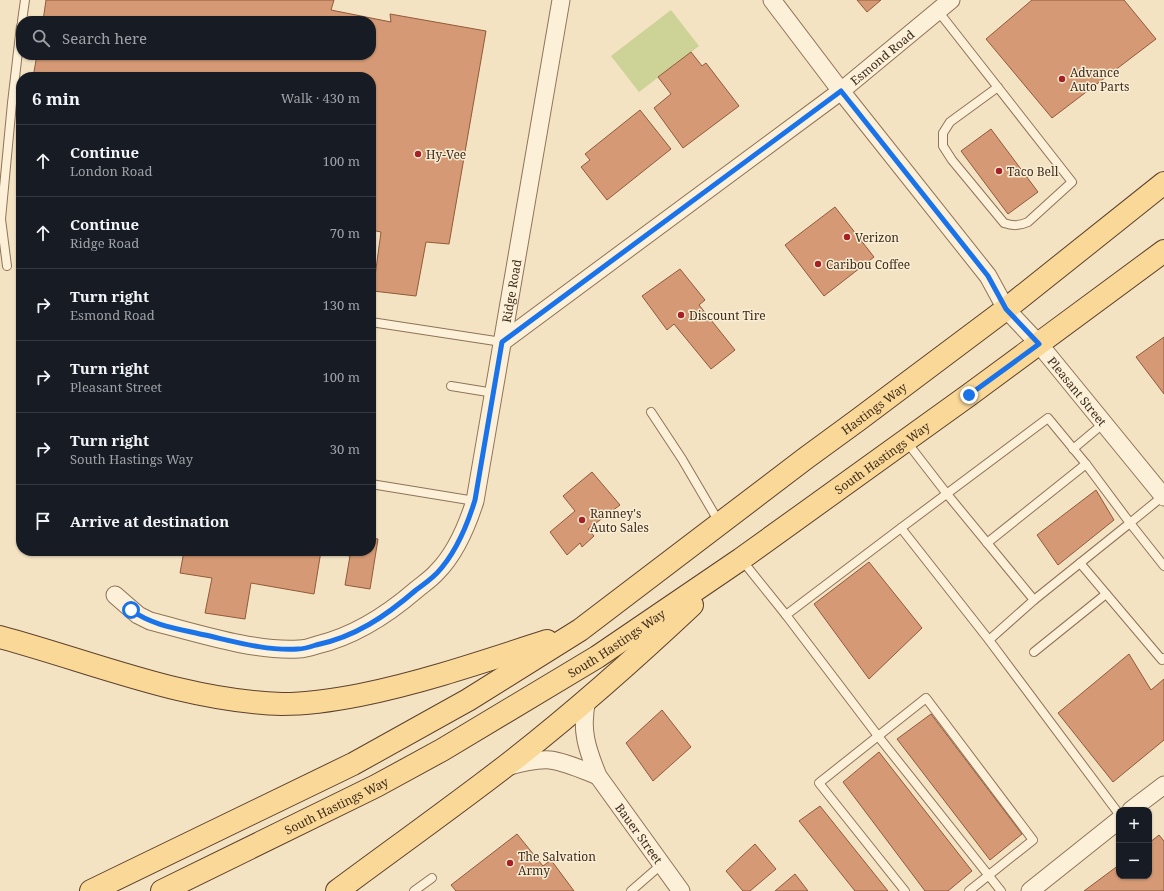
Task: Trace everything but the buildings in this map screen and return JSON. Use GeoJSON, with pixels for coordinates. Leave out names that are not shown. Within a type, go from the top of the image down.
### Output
{"type":"FeatureCollection","features":[{"type":"Feature","properties":{"kind":"main road","name":"Hastings Way"},"geometry":{"type":"LineString","coordinates":[[580,630],[806,458],[1006,309],[1164,183]]}},
{"type":"Feature","properties":{"kind":"main road"},"geometry":{"type":"LineString","coordinates":[[1039,344],[1164,250]]}},
{"type":"Feature","properties":{"kind":"main road","name":"South Hastings Way"},"geometry":{"type":"LineString","coordinates":[[162,891],[369,790],[442,750],[597,657],[741,559],[1039,344]]}},
{"type":"Feature","properties":{"kind":"main road"},"geometry":{"type":"LineString","coordinates":[[337,891],[501,769],[587,700],[644,650],[741,559]]}},
{"type":"Feature","properties":{"kind":"main road"},"geometry":{"type":"LineString","coordinates":[[0,622],[24,643]]}},
{"type":"Feature","properties":{"kind":"main road"},"geometry":{"type":"LineString","coordinates":[[0,637],[120,673],[185,690],[224,699],[284,704],[336,700],[388,689],[447,674],[580,630]]}},
{"type":"Feature","properties":{"kind":"main road"},"geometry":{"type":"LineString","coordinates":[[91,891],[353,764],[468,700],[580,630]]}},
{"type":"Feature","properties":{"kind":"street","name":"Ridge Road"},"geometry":{"type":"LineString","coordinates":[[115,595],[135,612],[150,621],[238,643],[276,649],[300,649],[329,642],[353,633],[375,622],[401,603],[437,573],[452,552],[462,534],[475,500],[561,0]]}},
{"type":"Feature","properties":{"kind":"street","name":"Pleasant Street"},"geometry":{"type":"LineString","coordinates":[[772,0],[841,91],[988,276],[1006,309],[1039,344],[1164,497]]}},
{"type":"Feature","properties":{"kind":"street","name":"Esmond Road"},"geometry":{"type":"LineString","coordinates":[[502,342],[841,91],[952,0]]}},
{"type":"Feature","properties":{"kind":"street","name":"Bauer Street"},"geometry":{"type":"LineString","coordinates":[[587,700],[584,718],[584,731],[592,761],[598,776],[681,891]]}},
{"type":"Feature","properties":{"kind":"street"},"geometry":{"type":"LineString","coordinates":[[501,769],[537,760],[550,760],[598,776]]}},
{"type":"Feature","properties":{"kind":"street"},"geometry":{"type":"LineString","coordinates":[[1135,807],[1164,785]]}},
{"type":"Feature","properties":{"kind":"street"},"geometry":{"type":"LineString","coordinates":[[1030,891],[1116,822]]}},
{"type":"Feature","properties":{"kind":"lane"},"geometry":{"type":"LineString","coordinates":[[23,16],[25,0]]}},
{"type":"Feature","properties":{"kind":"lane"},"geometry":{"type":"LineString","coordinates":[[938,12],[998,87],[1072,182],[1028,222],[1022,225],[1012,226],[1004,222],[952,160],[943,146],[943,133],[950,122],[998,87]]}},
{"type":"Feature","properties":{"kind":"lane"},"geometry":{"type":"LineString","coordinates":[[7,266],[1,218],[17,60]]}},
{"type":"Feature","properties":{"kind":"lane"},"geometry":{"type":"LineString","coordinates":[[376,323],[502,342]]}},
{"type":"Feature","properties":{"kind":"lane"},"geometry":{"type":"LineString","coordinates":[[451,386],[494,393]]}},
{"type":"Feature","properties":{"kind":"lane"},"geometry":{"type":"LineString","coordinates":[[651,412],[682,459],[720,524]]}},
{"type":"Feature","properties":{"kind":"lane"},"geometry":{"type":"LineString","coordinates":[[786,615],[1048,418],[1086,464],[1164,566]]}},
{"type":"Feature","properties":{"kind":"lane"},"geometry":{"type":"LineString","coordinates":[[1073,449],[1104,422]]}},
{"type":"Feature","properties":{"kind":"lane"},"geometry":{"type":"LineString","coordinates":[[906,440],[947,494],[1034,600]]}},
{"type":"Feature","properties":{"kind":"lane"},"geometry":{"type":"LineString","coordinates":[[987,543],[1086,464]]}},
{"type":"Feature","properties":{"kind":"lane"},"geometry":{"type":"LineString","coordinates":[[376,485],[475,500]]}},
{"type":"Feature","properties":{"kind":"lane"},"geometry":{"type":"LineString","coordinates":[[989,640],[1034,600],[1164,497]]}},
{"type":"Feature","properties":{"kind":"lane"},"geometry":{"type":"LineString","coordinates":[[902,528],[989,640],[1116,810]]}},
{"type":"Feature","properties":{"kind":"lane"},"geometry":{"type":"LineString","coordinates":[[741,559],[786,615],[878,736],[1001,891]]}},
{"type":"Feature","properties":{"kind":"lane"},"geometry":{"type":"LineString","coordinates":[[1080,563],[1162,660],[1164,658]]}},
{"type":"Feature","properties":{"kind":"lane"},"geometry":{"type":"LineString","coordinates":[[1034,652],[1106,594]]}},
{"type":"Feature","properties":{"kind":"lane"},"geometry":{"type":"LineString","coordinates":[[905,891],[819,783],[926,698],[1033,840],[969,891]]}},
{"type":"Feature","properties":{"kind":"lane"},"geometry":{"type":"LineString","coordinates":[[631,891],[662,864]]}},
{"type":"Feature","properties":{"kind":"lane"},"geometry":{"type":"LineString","coordinates":[[415,891],[432,878]]}},
{"type":"Feature","properties":{"kind":"green space"},"geometry":{"type":"Polygon","coordinates":[[[671,10],[699,46],[639,92],[611,56],[671,10]]]}},
{"type":"Feature","properties":{"kind":"place","name":"Advance Auto Parts"},"geometry":{"type":"Point","coordinates":[1062,79]}},
{"type":"Feature","properties":{"kind":"place","name":"Hy-Vee"},"geometry":{"type":"Point","coordinates":[418,154]}},
{"type":"Feature","properties":{"kind":"place","name":"Taco Bell"},"geometry":{"type":"Point","coordinates":[999,171]}},
{"type":"Feature","properties":{"kind":"place","name":"Verizon"},"geometry":{"type":"Point","coordinates":[847,237]}},
{"type":"Feature","properties":{"kind":"place","name":"Caribou Coffee"},"geometry":{"type":"Point","coordinates":[818,264]}},
{"type":"Feature","properties":{"kind":"place","name":"Discount Tire"},"geometry":{"type":"Point","coordinates":[681,315]}},
{"type":"Feature","properties":{"kind":"place","name":"Ranney's Auto Sales"},"geometry":{"type":"Point","coordinates":[582,520]}},
{"type":"Feature","properties":{"kind":"place","name":"The Salvation Army"},"geometry":{"type":"Point","coordinates":[510,863]}},
{"type":"Feature","properties":{"kind":"route"},"geometry":{"type":"LineString","coordinates":[[131,610],[150,621],[238,643],[276,649],[300,649],[329,642],[353,633],[375,622],[401,603],[437,573],[452,552],[470,517],[475,500],[502,342],[841,91],[988,276],[1006,309],[1039,344],[969,395]]}}]}
